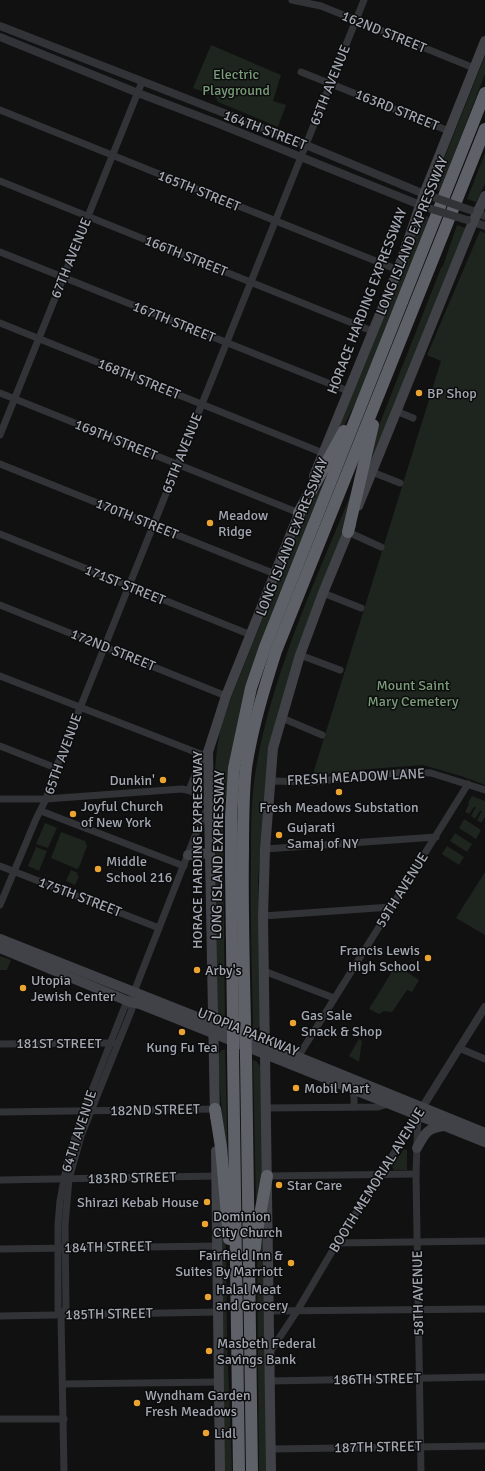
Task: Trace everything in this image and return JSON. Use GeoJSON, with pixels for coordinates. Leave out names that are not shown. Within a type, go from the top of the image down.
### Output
{"type":"FeatureCollection","features":[{"type":"Feature","properties":{"kind":"highway","name":"LONG ISLAND EXPRESSWAY"},"geometry":{"type":"LineString","coordinates":[[239,1471],[230,871],[234,768],[251,688],[264,647],[485,93]]}},
{"type":"Feature","properties":{"kind":"highway","name":"LONG ISLAND EXPRESSWAY"},"geometry":{"type":"LineString","coordinates":[[252,1471],[243,872],[246,769],[254,727],[276,651],[485,130]]}},
{"type":"Feature","properties":{"kind":"highway"},"geometry":{"type":"LineString","coordinates":[[299,513],[370,383]]}},
{"type":"Feature","properties":{"kind":"highway"},"geometry":{"type":"LineString","coordinates":[[348,532],[382,386]]}},
{"type":"Feature","properties":{"kind":"highway"},"geometry":{"type":"LineString","coordinates":[[215,1109],[221,1147],[238,1340]]}},
{"type":"Feature","properties":{"kind":"highway"},"geometry":{"type":"LineString","coordinates":[[250,1332],[256,1237],[267,1176]]}},
{"type":"Feature","properties":{"kind":"main road","name":"HORACE HARDING EXPRESSWAY"},"geometry":{"type":"LineString","coordinates":[[220,1471],[217,1176],[209,805],[205,754],[250,635],[372,331],[424,207],[449,131],[485,41]]}},
{"type":"Feature","properties":{"kind":"main road"},"geometry":{"type":"LineString","coordinates":[[271,1471],[263,916],[265,849],[273,748],[300,655],[323,593],[475,216],[485,196]]}},
{"type":"Feature","properties":{"kind":"main road"},"geometry":{"type":"LineString","coordinates":[[188,855],[210,853]]}},
{"type":"Feature","properties":{"kind":"main road","name":"UTOPIA PARKWAY"},"geometry":{"type":"LineString","coordinates":[[0,939],[132,997]]}},
{"type":"Feature","properties":{"kind":"main road","name":"UTOPIA PARKWAY"},"geometry":{"type":"LineString","coordinates":[[0,948],[213,1029],[265,1055],[388,1104],[420,1112],[485,1133]]}},
{"type":"Feature","properties":{"kind":"main road","name":"UTOPIA PARKWAY"},"geometry":{"type":"LineString","coordinates":[[213,1029],[265,1044],[298,1057],[420,1112],[445,1126],[485,1142]]}},
{"type":"Feature","properties":{"kind":"main road"},"geometry":{"type":"LineString","coordinates":[[417,1148],[422,1138],[429,1130],[445,1126]]}},
{"type":"Feature","properties":{"kind":"street","name":"162ND STREET"},"geometry":{"type":"LineString","coordinates":[[292,0],[321,6],[474,68]]}},
{"type":"Feature","properties":{"kind":"street","name":"65TH AVENUE"},"geometry":{"type":"LineString","coordinates":[[0,905],[36,819],[46,799],[56,768],[128,586],[364,0]]}},
{"type":"Feature","properties":{"kind":"street","name":"164TH STREET"},"geometry":{"type":"LineString","coordinates":[[0,26],[306,145],[428,195],[475,216],[485,226]]}},
{"type":"Feature","properties":{"kind":"street","name":"164TH STREET"},"geometry":{"type":"LineString","coordinates":[[0,37],[424,207],[475,216]]}},
{"type":"Feature","properties":{"kind":"street","name":"163RD STREET"},"geometry":{"type":"LineString","coordinates":[[301,72],[449,131]]}},
{"type":"Feature","properties":{"kind":"street","name":"67TH AVENUE"},"geometry":{"type":"LineString","coordinates":[[0,434],[142,82]]}},
{"type":"Feature","properties":{"kind":"street","name":"165TH STREET"},"geometry":{"type":"LineString","coordinates":[[0,110],[398,270]]}},
{"type":"Feature","properties":{"kind":"street","name":"166TH STREET"},"geometry":{"type":"LineString","coordinates":[[0,181],[372,331]]}},
{"type":"Feature","properties":{"kind":"street","name":"167TH STREET"},"geometry":{"type":"LineString","coordinates":[[0,252],[348,391]]}},
{"type":"Feature","properties":{"kind":"street","name":"168TH STREET"},"geometry":{"type":"LineString","coordinates":[[0,323],[323,453]]}},
{"type":"Feature","properties":{"kind":"street","name":"169TH STREET"},"geometry":{"type":"LineString","coordinates":[[0,393],[299,513]]}},
{"type":"Feature","properties":{"kind":"street"},"geometry":{"type":"LineString","coordinates":[[396,411],[413,418]]}},
{"type":"Feature","properties":{"kind":"street","name":"170TH STREET"},"geometry":{"type":"LineString","coordinates":[[0,464],[275,574]]}},
{"type":"Feature","properties":{"kind":"street"},"geometry":{"type":"LineString","coordinates":[[372,472],[400,483]]}},
{"type":"Feature","properties":{"kind":"street"},"geometry":{"type":"LineString","coordinates":[[348,532],[381,547]]}},
{"type":"Feature","properties":{"kind":"street","name":"171ST STREET"},"geometry":{"type":"LineString","coordinates":[[0,534],[250,635]]}},
{"type":"Feature","properties":{"kind":"street"},"geometry":{"type":"LineString","coordinates":[[323,593],[361,608]]}},
{"type":"Feature","properties":{"kind":"street","name":"172ND STREET"},"geometry":{"type":"LineString","coordinates":[[0,605],[226,696]]}},
{"type":"Feature","properties":{"kind":"street"},"geometry":{"type":"LineString","coordinates":[[300,655],[340,670]]}},
{"type":"Feature","properties":{"kind":"street"},"geometry":{"type":"LineString","coordinates":[[0,676],[80,708],[205,754],[189,790]]}},
{"type":"Feature","properties":{"kind":"street"},"geometry":{"type":"LineString","coordinates":[[282,718],[322,735]]}},
{"type":"Feature","properties":{"kind":"street"},"geometry":{"type":"LineString","coordinates":[[0,746],[56,768]]}},
{"type":"Feature","properties":{"kind":"street","name":"FRESH MEADOW LANE"},"geometry":{"type":"LineString","coordinates":[[271,781],[312,782],[405,772],[431,773],[485,790]]}},
{"type":"Feature","properties":{"kind":"street","name":"59TH AVENUE"},"geometry":{"type":"LineString","coordinates":[[298,1057],[468,784]]}},
{"type":"Feature","properties":{"kind":"street"},"geometry":{"type":"LineString","coordinates":[[0,799],[46,799],[182,789],[189,790],[209,805]]}},
{"type":"Feature","properties":{"kind":"street","name":"64TH AVENUE"},"geometry":{"type":"LineString","coordinates":[[64,1471],[61,1316],[66,1307],[61,1248],[66,1203],[66,1179],[81,1136],[87,1111],[114,1043],[132,1009],[132,997],[209,805]]}},
{"type":"Feature","properties":{"kind":"street"},"geometry":{"type":"LineString","coordinates":[[40,811],[184,866]]}},
{"type":"Feature","properties":{"kind":"street"},"geometry":{"type":"LineString","coordinates":[[265,849],[436,836]]}},
{"type":"Feature","properties":{"kind":"street","name":"175TH STREET"},"geometry":{"type":"LineString","coordinates":[[0,866],[159,928]]}},
{"type":"Feature","properties":{"kind":"street"},"geometry":{"type":"LineString","coordinates":[[263,916],[391,907]]}},
{"type":"Feature","properties":{"kind":"street"},"geometry":{"type":"LineString","coordinates":[[264,971],[334,998]]}},
{"type":"Feature","properties":{"kind":"street","name":"BOOTH MEMORIAL AVENUE"},"geometry":{"type":"LineString","coordinates":[[269,1352],[297,1311],[337,1243],[485,1007]]}},
{"type":"Feature","properties":{"kind":"street","name":"181ST STREET"},"geometry":{"type":"LineString","coordinates":[[0,1044],[114,1043]]}},
{"type":"Feature","properties":{"kind":"street"},"geometry":{"type":"LineString","coordinates":[[459,1048],[485,1059]]}},
{"type":"Feature","properties":{"kind":"street"},"geometry":{"type":"LineString","coordinates":[[351,1088],[354,1096],[354,1107]]}},
{"type":"Feature","properties":{"kind":"street"},"geometry":{"type":"LineString","coordinates":[[266,1108],[377,1107],[388,1104]]}},
{"type":"Feature","properties":{"kind":"street","name":"182ND STREET"},"geometry":{"type":"LineString","coordinates":[[0,1112],[215,1109]]}},
{"type":"Feature","properties":{"kind":"street","name":"58TH AVENUE"},"geometry":{"type":"LineString","coordinates":[[420,1112],[416,1174],[421,1471]]}},
{"type":"Feature","properties":{"kind":"street"},"geometry":{"type":"LineString","coordinates":[[267,1176],[416,1174]]}},
{"type":"Feature","properties":{"kind":"street","name":"183RD STREET"},"geometry":{"type":"LineString","coordinates":[[0,1180],[217,1176]]}},
{"type":"Feature","properties":{"kind":"street"},"geometry":{"type":"LineString","coordinates":[[337,1243],[485,1241]]}},
{"type":"Feature","properties":{"kind":"street","name":"184TH STREET"},"geometry":{"type":"LineString","coordinates":[[0,1249],[217,1246]]}},
{"type":"Feature","properties":{"kind":"street"},"geometry":{"type":"LineString","coordinates":[[269,1311],[485,1309]]}},
{"type":"Feature","properties":{"kind":"street","name":"185TH STREET"},"geometry":{"type":"LineString","coordinates":[[0,1316],[218,1312]]}},
{"type":"Feature","properties":{"kind":"street","name":"186TH STREET"},"geometry":{"type":"LineString","coordinates":[[270,1380],[485,1377]]}},
{"type":"Feature","properties":{"kind":"street"},"geometry":{"type":"LineString","coordinates":[[63,1384],[218,1382]]}},
{"type":"Feature","properties":{"kind":"street"},"geometry":{"type":"LineString","coordinates":[[0,1419],[64,1419]]}},
{"type":"Feature","properties":{"kind":"street","name":"187TH STREET"},"geometry":{"type":"LineString","coordinates":[[271,1449],[485,1446]]}},
{"type":"Feature","properties":{"kind":"green space","name":"Electric Playground"},"geometry":{"type":"Polygon","coordinates":[[[211,45],[281,75],[273,101],[286,105],[278,127],[218,102],[215,96],[193,88],[211,45]]]}},
{"type":"Feature","properties":{"kind":"green space"},"geometry":{"type":"Polygon","coordinates":[[[485,56],[485,74],[440,191],[432,189],[485,56]]]}},
{"type":"Feature","properties":{"kind":"green space"},"geometry":{"type":"Polygon","coordinates":[[[485,153],[485,184],[476,202],[467,199],[485,153]]]}},
{"type":"Feature","properties":{"kind":"green space"},"geometry":{"type":"Polygon","coordinates":[[[421,215],[429,217],[411,267],[362,391],[339,435],[336,435],[400,279],[421,215]]]}},
{"type":"Feature","properties":{"kind":"green space"},"geometry":{"type":"Polygon","coordinates":[[[457,225],[466,228],[363,485],[374,438],[443,266],[457,225]]]}},
{"type":"Feature","properties":{"kind":"green space","name":"Mount Saint Mary Cemetery"},"geometry":{"type":"Polygon","coordinates":[[[480,231],[485,233],[485,785],[423,765],[357,770],[312,777],[441,361],[427,355],[480,231]]]}},
{"type":"Feature","properties":{"kind":"green space"},"geometry":{"type":"Polygon","coordinates":[[[327,480],[232,753],[225,801],[223,831],[225,1019],[218,1014],[215,850],[215,770],[221,726],[304,516],[324,482],[327,480]]]}},
{"type":"Feature","properties":{"kind":"green space"},"geometry":{"type":"Polygon","coordinates":[[[355,484],[343,535],[299,643],[289,678],[264,798],[258,881],[261,1025],[256,1030],[253,1030],[251,837],[255,775],[262,737],[272,700],[297,626],[355,484]]]}},
{"type":"Feature","properties":{"kind":"green space"},"geometry":{"type":"Polygon","coordinates":[[[472,796],[485,801],[485,817],[481,823],[477,820],[482,811],[480,811],[475,819],[471,816],[476,807],[474,807],[469,814],[465,812],[472,796]]]}},
{"type":"Feature","properties":{"kind":"green space"},"geometry":{"type":"Polygon","coordinates":[[[464,819],[481,830],[476,839],[459,828],[464,819]]]}},
{"type":"Feature","properties":{"kind":"green space"},"geometry":{"type":"Polygon","coordinates":[[[45,823],[57,828],[48,848],[36,844],[45,823]]]}},
{"type":"Feature","properties":{"kind":"green space"},"geometry":{"type":"Polygon","coordinates":[[[61,832],[85,841],[87,846],[77,869],[51,858],[61,832]]]}},
{"type":"Feature","properties":{"kind":"green space"},"geometry":{"type":"Polygon","coordinates":[[[455,833],[472,844],[467,852],[450,841],[455,833]]]}},
{"type":"Feature","properties":{"kind":"green space"},"geometry":{"type":"Polygon","coordinates":[[[447,846],[464,857],[459,865],[442,854],[447,846]]]}},
{"type":"Feature","properties":{"kind":"green space"},"geometry":{"type":"Polygon","coordinates":[[[36,847],[47,851],[39,871],[28,866],[36,847]]]}},
{"type":"Feature","properties":{"kind":"green space"},"geometry":{"type":"Polygon","coordinates":[[[71,870],[78,873],[77,875],[79,876],[75,885],[66,881],[71,870]]]}},
{"type":"Feature","properties":{"kind":"green space"},"geometry":{"type":"Polygon","coordinates":[[[485,872],[485,935],[456,918],[485,872]]]}},
{"type":"Feature","properties":{"kind":"green space"},"geometry":{"type":"Polygon","coordinates":[[[0,956],[11,960],[7,970],[0,970],[0,956]]]}},
{"type":"Feature","properties":{"kind":"green space"},"geometry":{"type":"Polygon","coordinates":[[[396,965],[419,980],[412,992],[407,990],[392,1012],[384,1011],[379,1014],[369,1009],[396,965]]]}},
{"type":"Feature","properties":{"kind":"green space"},"geometry":{"type":"Polygon","coordinates":[[[359,1039],[362,1041],[359,1062],[349,1056],[359,1039]]]}},
{"type":"Feature","properties":{"kind":"green space"},"geometry":{"type":"Polygon","coordinates":[[[225,1049],[228,1169],[225,1153],[218,1061],[219,1053],[225,1049]]]}},
{"type":"Feature","properties":{"kind":"green space"},"geometry":{"type":"Polygon","coordinates":[[[253,1060],[257,1062],[261,1068],[263,1172],[256,1204],[253,1060]]]}},
{"type":"Feature","properties":{"kind":"green space"},"geometry":{"type":"Polygon","coordinates":[[[404,1149],[407,1150],[407,1170],[394,1170],[392,1166],[404,1149]]]}},
{"type":"Feature","properties":{"kind":"green space"},"geometry":{"type":"Polygon","coordinates":[[[220,1189],[223,1207],[226,1262],[227,1352],[232,1471],[224,1471],[220,1189]]]}},
{"type":"Feature","properties":{"kind":"green space"},"geometry":{"type":"Polygon","coordinates":[[[263,1211],[267,1471],[259,1471],[257,1247],[263,1211]]]}},
{"type":"Feature","properties":{"kind":"place","name":"BP Shop"},"geometry":{"type":"Point","coordinates":[419,393]}},
{"type":"Feature","properties":{"kind":"place","name":"Meadow Ridge"},"geometry":{"type":"Point","coordinates":[210,523]}},
{"type":"Feature","properties":{"kind":"place","name":"Dunkin'"},"geometry":{"type":"Point","coordinates":[163,780]}},
{"type":"Feature","properties":{"kind":"place","name":"Fresh Meadows Substation"},"geometry":{"type":"Point","coordinates":[339,792]}},
{"type":"Feature","properties":{"kind":"place","name":"Joyful Church of New York"},"geometry":{"type":"Point","coordinates":[73,814]}},
{"type":"Feature","properties":{"kind":"place","name":"Gujarati Samaj of NY"},"geometry":{"type":"Point","coordinates":[279,835]}},
{"type":"Feature","properties":{"kind":"place","name":"Middle School 216"},"geometry":{"type":"Point","coordinates":[98,869]}},
{"type":"Feature","properties":{"kind":"place","name":"Francis Lewis High School"},"geometry":{"type":"Point","coordinates":[428,958]}},
{"type":"Feature","properties":{"kind":"place","name":"Arby's"},"geometry":{"type":"Point","coordinates":[197,970]}},
{"type":"Feature","properties":{"kind":"place","name":"Utopia Jewish Center"},"geometry":{"type":"Point","coordinates":[23,988]}},
{"type":"Feature","properties":{"kind":"place","name":"Gas Sale Snack & Shop"},"geometry":{"type":"Point","coordinates":[293,1023]}},
{"type":"Feature","properties":{"kind":"place","name":"Kung Fu Tea"},"geometry":{"type":"Point","coordinates":[182,1032]}},
{"type":"Feature","properties":{"kind":"place","name":"Mobil Mart"},"geometry":{"type":"Point","coordinates":[296,1088]}},
{"type":"Feature","properties":{"kind":"place","name":"Star Care"},"geometry":{"type":"Point","coordinates":[279,1185]}},
{"type":"Feature","properties":{"kind":"place","name":"Shirazi Kebab House"},"geometry":{"type":"Point","coordinates":[207,1202]}},
{"type":"Feature","properties":{"kind":"place","name":"Dominion City Church"},"geometry":{"type":"Point","coordinates":[205,1224]}},
{"type":"Feature","properties":{"kind":"place","name":"Fairfield Inn & Suites By Marriott"},"geometry":{"type":"Point","coordinates":[291,1263]}},
{"type":"Feature","properties":{"kind":"place","name":"Halal Meat and Grocery"},"geometry":{"type":"Point","coordinates":[208,1297]}},
{"type":"Feature","properties":{"kind":"place","name":"Masbeth Federal Savings Bank"},"geometry":{"type":"Point","coordinates":[209,1351]}},
{"type":"Feature","properties":{"kind":"place","name":"Wyndham Garden Fresh Meadows"},"geometry":{"type":"Point","coordinates":[137,1403]}},
{"type":"Feature","properties":{"kind":"place","name":"Lidl"},"geometry":{"type":"Point","coordinates":[206,1433]}}]}
